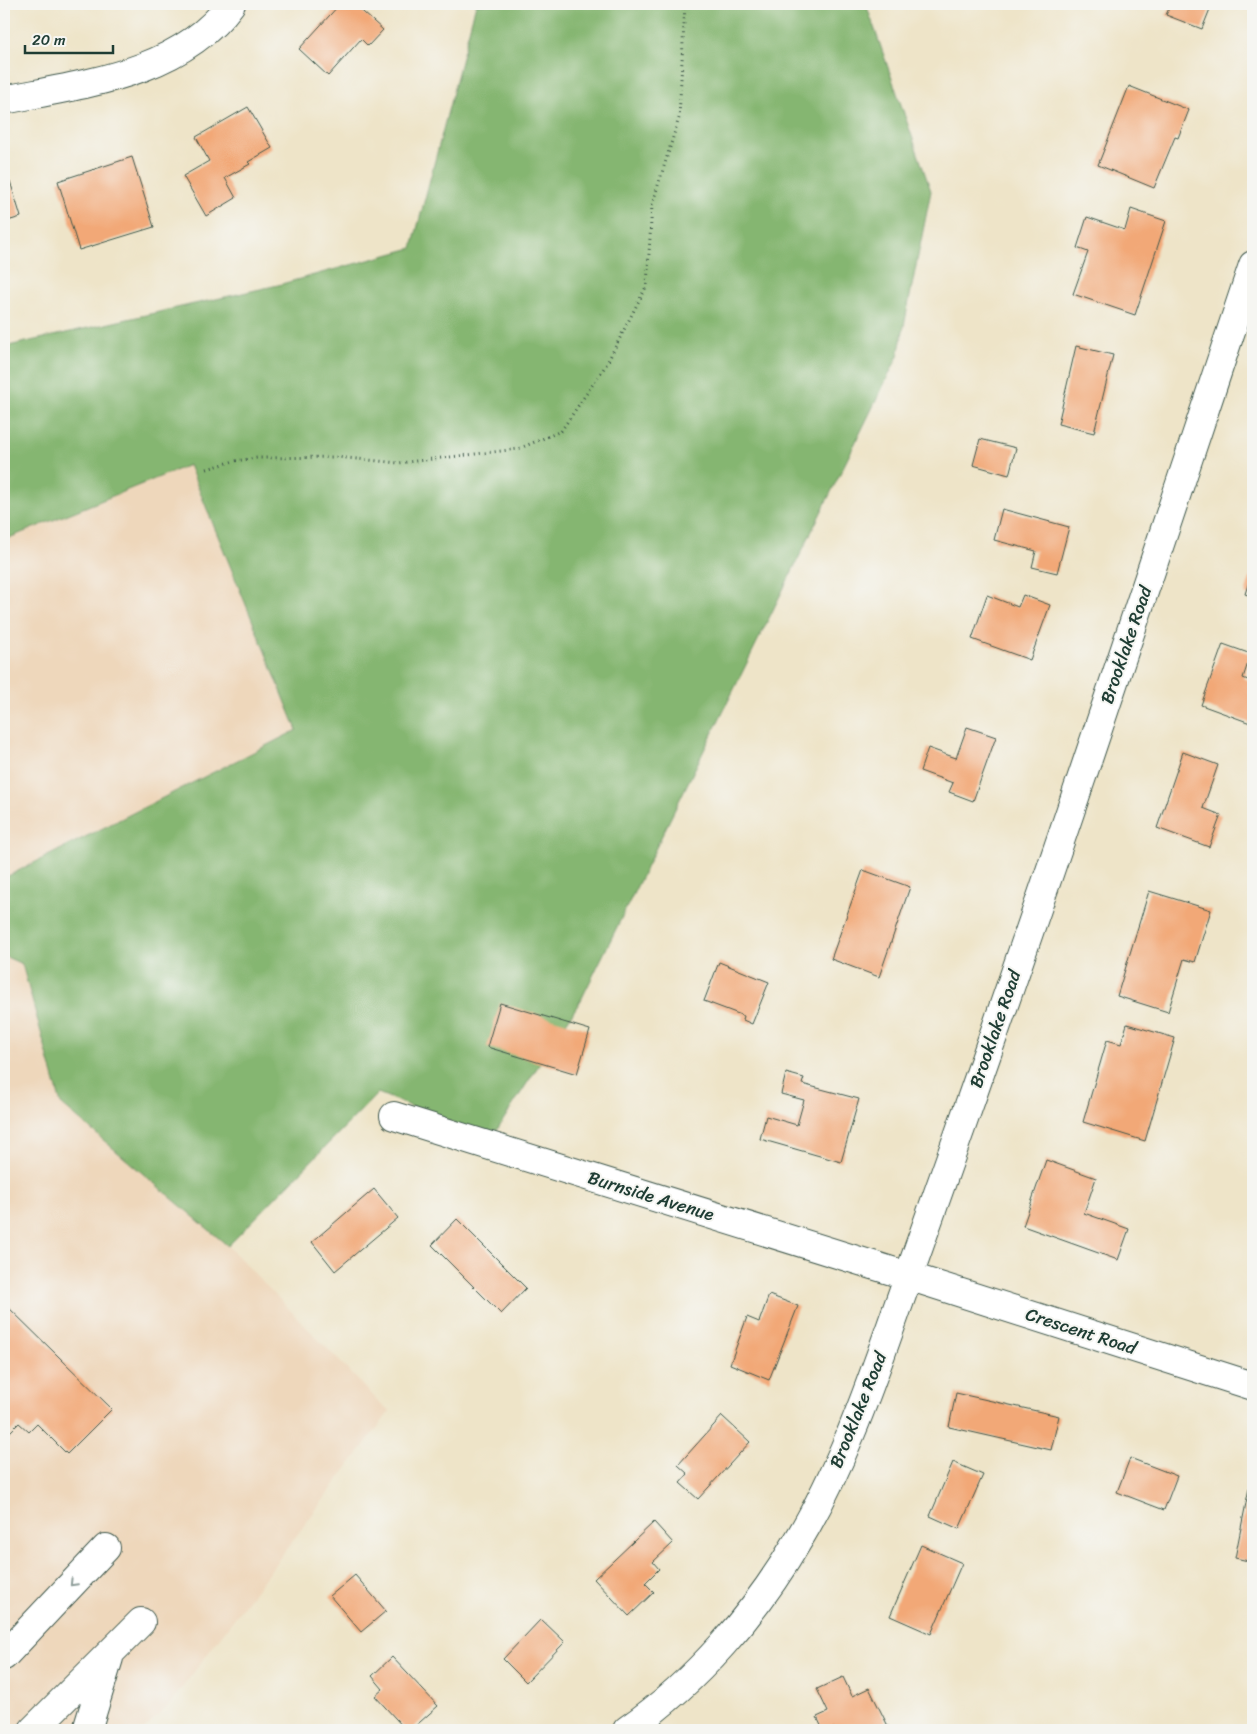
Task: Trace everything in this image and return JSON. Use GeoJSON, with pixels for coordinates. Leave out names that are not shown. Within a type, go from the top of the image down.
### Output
{"type":"FeatureCollection","features":[{"type":"Feature","properties":{"kind":"street"},"geometry":{"type":"LineString","coordinates":[[4,100],[132,71],[169,56],[202,34],[222,16],[231,4]]}},
{"type":"Feature","properties":{"kind":"street","name":"Brooklake Road"},"geometry":{"type":"LineString","coordinates":[[627,1730],[670,1697],[727,1639],[773,1581],[800,1539],[840,1459],[876,1366],[991,1043],[1253,265]]}},
{"type":"Feature","properties":{"kind":"street","name":"Burnside Avenue"},"geometry":{"type":"LineString","coordinates":[[394,1116],[908,1276]]}},
{"type":"Feature","properties":{"kind":"street","name":"Crescent Road"},"geometry":{"type":"LineString","coordinates":[[908,1276],[1253,1386]]}},
{"type":"Feature","properties":{"kind":"street"},"geometry":{"type":"LineString","coordinates":[[4,1656],[106,1548]]}},
{"type":"Feature","properties":{"kind":"street"},"geometry":{"type":"LineString","coordinates":[[49,1725],[110,1654],[141,1622]]}},
{"type":"Feature","properties":{"kind":"street"},"geometry":{"type":"LineString","coordinates":[[86,1730],[110,1654]]}},
{"type":"Feature","properties":{"kind":"path"},"geometry":{"type":"LineString","coordinates":[[207,469],[234,461],[257,458],[337,457],[399,463],[518,449],[561,431],[606,364],[647,285],[652,205],[679,118],[685,4]]}},
{"type":"Feature","properties":{"kind":"shaded area"},"geometry":{"type":"Polygon","coordinates":[[[189,464],[297,730],[4,878],[4,540],[189,464]]]}},
{"type":"Feature","properties":{"kind":"shaded area"},"geometry":{"type":"Polygon","coordinates":[[[4,956],[22,964],[61,1104],[228,1246],[379,1402],[390,1411],[170,1704],[144,1730],[4,1730],[4,956]]]}},
{"type":"Feature","properties":{"kind":"green space"},"geometry":{"type":"Polygon","coordinates":[[[476,4],[866,4],[931,191],[898,356],[581,1000],[491,1139],[378,1093],[228,1246],[61,1104],[22,964],[4,956],[4,878],[297,730],[189,465],[4,540],[4,347],[278,285],[412,248],[476,4]]]}},
{"type":"Feature","properties":{"kind":"building"},"geometry":{"type":"Polygon","coordinates":[[[340,4],[354,4],[383,30],[368,46],[361,39],[328,76],[299,49],[340,4]]]}},
{"type":"Feature","properties":{"kind":"building"},"geometry":{"type":"Polygon","coordinates":[[[1171,4],[1212,4],[1202,29],[1166,15],[1171,4]]]}},
{"type":"Feature","properties":{"kind":"building"},"geometry":{"type":"Polygon","coordinates":[[[1129,86],[1189,110],[1178,138],[1175,137],[1154,188],[1098,165],[1129,86]]]}},
{"type":"Feature","properties":{"kind":"building"},"geometry":{"type":"Polygon","coordinates":[[[248,107],[272,148],[248,162],[250,164],[225,178],[236,198],[206,216],[183,176],[209,161],[196,137],[248,107]]]}},
{"type":"Feature","properties":{"kind":"building"},"geometry":{"type":"Polygon","coordinates":[[[132,157],[154,227],[79,250],[58,181],[132,157]]]}},
{"type":"Feature","properties":{"kind":"building"},"geometry":{"type":"Polygon","coordinates":[[[10,181],[21,217],[4,222],[4,182],[10,181]]]}},
{"type":"Feature","properties":{"kind":"building"},"geometry":{"type":"Polygon","coordinates":[[[1131,209],[1166,221],[1135,315],[1073,294],[1088,252],[1077,248],[1087,217],[1125,230],[1131,209]]]}},
{"type":"Feature","properties":{"kind":"building"},"geometry":{"type":"Polygon","coordinates":[[[1076,346],[1113,355],[1094,433],[1058,424],[1076,346]]]}},
{"type":"Feature","properties":{"kind":"building"},"geometry":{"type":"Polygon","coordinates":[[[980,439],[1016,448],[1009,475],[973,465],[980,439]]]}},
{"type":"Feature","properties":{"kind":"building"},"geometry":{"type":"Polygon","coordinates":[[[1002,509],[1069,527],[1057,573],[1032,567],[1036,551],[994,540],[1002,509]]]}},
{"type":"Feature","properties":{"kind":"building"},"geometry":{"type":"Polygon","coordinates":[[[1253,569],[1253,597],[1245,594],[1253,569]]]}},
{"type":"Feature","properties":{"kind":"building"},"geometry":{"type":"Polygon","coordinates":[[[987,595],[1018,607],[1023,595],[1050,605],[1030,660],[972,639],[987,595]]]}},
{"type":"Feature","properties":{"kind":"building"},"geometry":{"type":"Polygon","coordinates":[[[1223,644],[1251,654],[1243,678],[1253,682],[1249,694],[1253,696],[1253,724],[1201,705],[1223,644]]]}},
{"type":"Feature","properties":{"kind":"building"},"geometry":{"type":"Polygon","coordinates":[[[967,727],[996,737],[973,801],[949,792],[953,783],[920,771],[928,748],[956,758],[967,727]]]}},
{"type":"Feature","properties":{"kind":"building"},"geometry":{"type":"Polygon","coordinates":[[[1183,752],[1218,765],[1203,808],[1221,815],[1209,847],[1157,828],[1183,752]]]}},
{"type":"Feature","properties":{"kind":"building"},"geometry":{"type":"Polygon","coordinates":[[[863,870],[910,887],[879,977],[831,959],[863,870]]]}},
{"type":"Feature","properties":{"kind":"building"},"geometry":{"type":"Polygon","coordinates":[[[1149,891],[1211,910],[1195,962],[1184,959],[1168,1012],[1117,996],[1149,891]]]}},
{"type":"Feature","properties":{"kind":"building"},"geometry":{"type":"Polygon","coordinates":[[[719,962],[769,982],[752,1024],[743,1020],[744,1016],[704,1001],[719,962]]]}},
{"type":"Feature","properties":{"kind":"building"},"geometry":{"type":"Polygon","coordinates":[[[500,1003],[590,1030],[577,1074],[487,1047],[500,1003]]]}},
{"type":"Feature","properties":{"kind":"building"},"geometry":{"type":"Polygon","coordinates":[[[1127,1024],[1175,1038],[1145,1141],[1083,1122],[1107,1040],[1121,1044],[1127,1024]]]}},
{"type":"Feature","properties":{"kind":"building"},"geometry":{"type":"Polygon","coordinates":[[[786,1073],[804,1078],[802,1084],[859,1099],[841,1162],[760,1139],[766,1116],[797,1125],[804,1100],[781,1094],[786,1073]]]}},
{"type":"Feature","properties":{"kind":"building"},"geometry":{"type":"Polygon","coordinates":[[[1046,1160],[1096,1178],[1084,1213],[1129,1229],[1118,1260],[1023,1226],[1046,1160]]]}},
{"type":"Feature","properties":{"kind":"building"},"geometry":{"type":"Polygon","coordinates":[[[374,1189],[398,1218],[335,1271],[312,1242],[374,1189]]]}},
{"type":"Feature","properties":{"kind":"building"},"geometry":{"type":"Polygon","coordinates":[[[457,1219],[526,1288],[501,1314],[432,1245],[457,1219]]]}},
{"type":"Feature","properties":{"kind":"building"},"geometry":{"type":"Polygon","coordinates":[[[769,1295],[798,1306],[769,1380],[730,1364],[747,1317],[759,1322],[769,1295]]]}},
{"type":"Feature","properties":{"kind":"building"},"geometry":{"type":"Polygon","coordinates":[[[4,1303],[112,1409],[67,1454],[37,1424],[29,1432],[19,1423],[8,1434],[4,1430],[4,1303]]]}},
{"type":"Feature","properties":{"kind":"building"},"geometry":{"type":"Polygon","coordinates":[[[956,1393],[1059,1416],[1051,1450],[949,1427],[956,1393]]]}},
{"type":"Feature","properties":{"kind":"building"},"geometry":{"type":"Polygon","coordinates":[[[722,1416],[750,1442],[698,1499],[680,1483],[688,1474],[678,1465],[722,1416]]]}},
{"type":"Feature","properties":{"kind":"building"},"geometry":{"type":"Polygon","coordinates":[[[1130,1458],[1177,1476],[1164,1510],[1117,1492],[1130,1458]]]}},
{"type":"Feature","properties":{"kind":"building"},"geometry":{"type":"Polygon","coordinates":[[[953,1462],[983,1475],[959,1529],[930,1516],[953,1462]]]}},
{"type":"Feature","properties":{"kind":"building"},"geometry":{"type":"Polygon","coordinates":[[[1249,1488],[1253,1489],[1253,1562],[1235,1558],[1249,1488]]]}},
{"type":"Feature","properties":{"kind":"building"},"geometry":{"type":"Polygon","coordinates":[[[654,1522],[673,1543],[653,1562],[659,1569],[645,1583],[654,1592],[629,1616],[594,1579],[654,1522]]]}},
{"type":"Feature","properties":{"kind":"building"},"geometry":{"type":"Polygon","coordinates":[[[921,1545],[962,1563],[931,1634],[890,1616],[921,1545]]]}},
{"type":"Feature","properties":{"kind":"building"},"geometry":{"type":"Polygon","coordinates":[[[355,1575],[386,1611],[361,1632],[330,1596],[355,1575]]]}},
{"type":"Feature","properties":{"kind":"building"},"geometry":{"type":"Polygon","coordinates":[[[541,1619],[565,1642],[526,1682],[503,1659],[541,1619]]]}},
{"type":"Feature","properties":{"kind":"building"},"geometry":{"type":"Polygon","coordinates":[[[392,1657],[438,1706],[411,1730],[406,1730],[375,1696],[383,1689],[372,1676],[392,1657]]]}},
{"type":"Feature","properties":{"kind":"building"},"geometry":{"type":"Polygon","coordinates":[[[843,1677],[852,1696],[869,1688],[890,1730],[835,1730],[834,1728],[823,1730],[817,1717],[828,1712],[817,1689],[843,1677]]]}}]}
